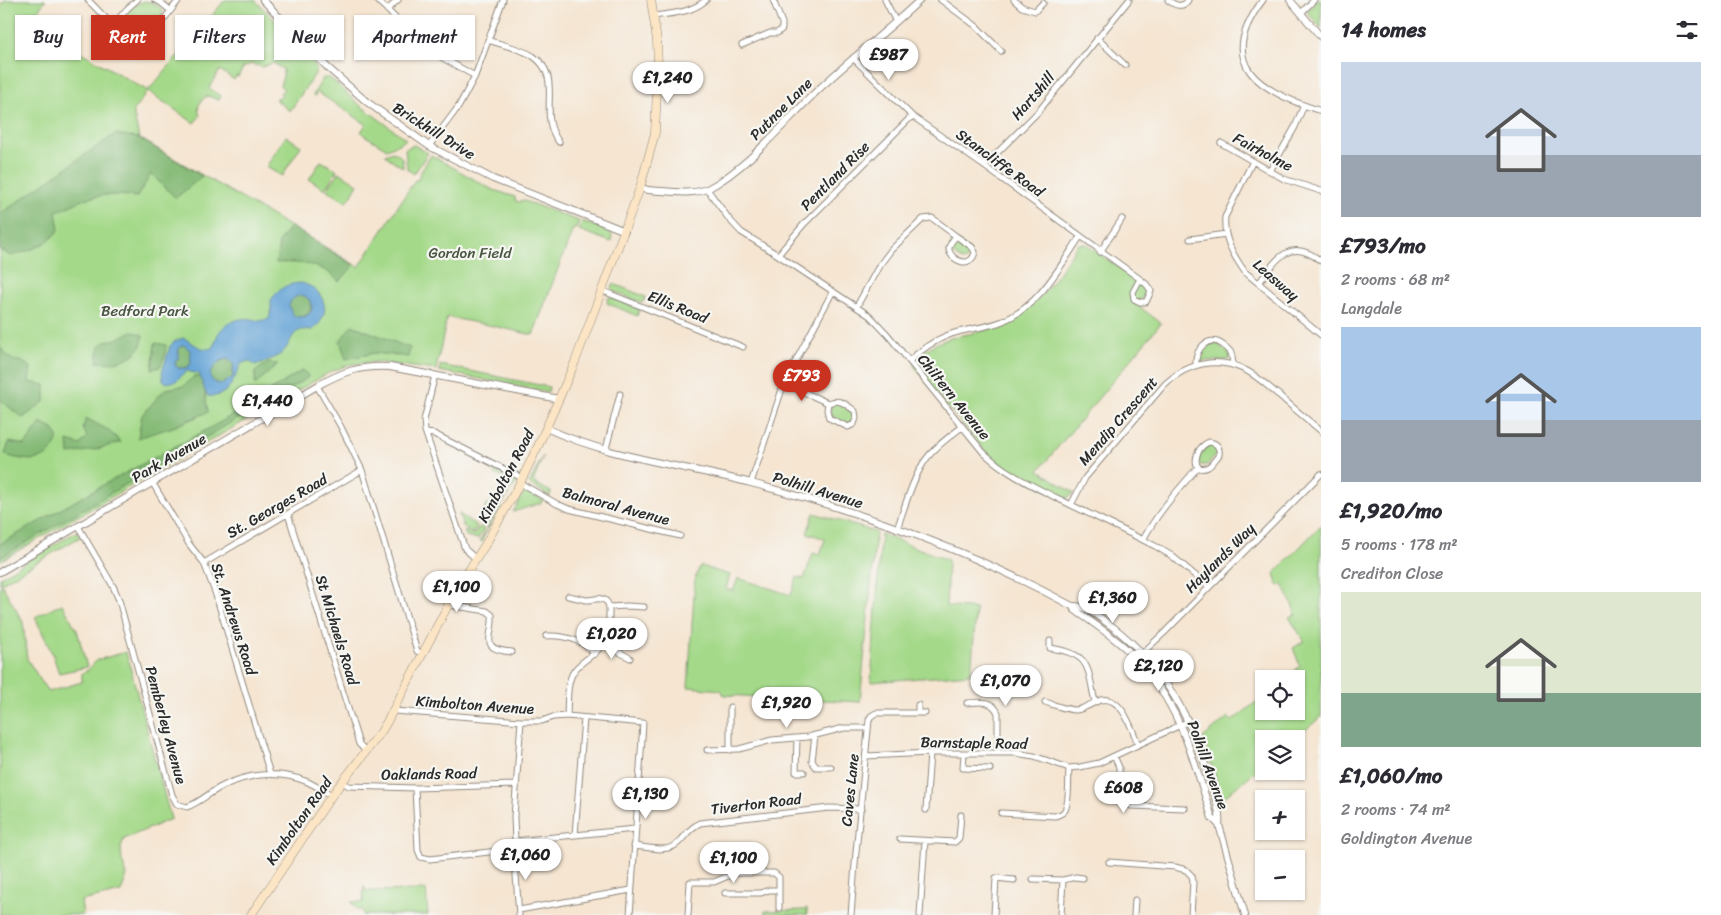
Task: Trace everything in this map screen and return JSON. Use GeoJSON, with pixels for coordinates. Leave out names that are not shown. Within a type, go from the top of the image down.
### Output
{"type":"FeatureCollection","features":[{"type":"Feature","properties":{"kind":"main road","name":"Kimbolton Road"},"geometry":{"type":"LineString","coordinates":[[251,915],[332,794],[381,732],[394,711],[449,605],[521,481],[559,399],[625,230],[640,188],[655,133],[658,66],[651,0]]}},
{"type":"Feature","properties":{"kind":"street"},"geometry":{"type":"LineString","coordinates":[[88,0],[102,15]]}},
{"type":"Feature","properties":{"kind":"street"},"geometry":{"type":"LineString","coordinates":[[122,15],[138,0]]}},
{"type":"Feature","properties":{"kind":"street"},"geometry":{"type":"LineString","coordinates":[[155,0],[170,10]]}},
{"type":"Feature","properties":{"kind":"street"},"geometry":{"type":"LineString","coordinates":[[165,16],[180,0]]}},
{"type":"Feature","properties":{"kind":"street","name":"Brickhill Drive"},"geometry":{"type":"LineString","coordinates":[[263,0],[327,67],[367,102],[428,146],[494,179],[625,230]]}},
{"type":"Feature","properties":{"kind":"street"},"geometry":{"type":"LineString","coordinates":[[377,0],[432,52],[475,76]]}},
{"type":"Feature","properties":{"kind":"street"},"geometry":{"type":"LineString","coordinates":[[387,10],[398,0]]}},
{"type":"Feature","properties":{"kind":"street"},"geometry":{"type":"LineString","coordinates":[[428,146],[459,106],[475,76],[502,0]]}},
{"type":"Feature","properties":{"kind":"street"},"geometry":{"type":"LineString","coordinates":[[654,16],[685,12],[698,7],[706,0]]}},
{"type":"Feature","properties":{"kind":"street"},"geometry":{"type":"LineString","coordinates":[[742,45],[770,33],[777,33],[782,29],[782,23],[773,0]]}},
{"type":"Feature","properties":{"kind":"street"},"geometry":{"type":"LineString","coordinates":[[884,0],[896,22]]}},
{"type":"Feature","properties":{"kind":"street","name":"Putnoe Lane"},"geometry":{"type":"LineString","coordinates":[[640,188],[685,192],[707,188],[729,175],[752,156],[853,58],[920,0]]}},
{"type":"Feature","properties":{"kind":"street"},"geometry":{"type":"LineString","coordinates":[[941,0],[976,26],[1001,51]]}},
{"type":"Feature","properties":{"kind":"street"},"geometry":{"type":"LineString","coordinates":[[1014,0],[1022,7],[1035,11],[1043,3]]}},
{"type":"Feature","properties":{"kind":"street","name":"Hartshill"},"geometry":{"type":"LineString","coordinates":[[984,166],[1038,112],[1129,0]]}},
{"type":"Feature","properties":{"kind":"street"},"geometry":{"type":"LineString","coordinates":[[1168,0],[1177,5],[1182,5],[1187,3],[1188,0]]}},
{"type":"Feature","properties":{"kind":"street"},"geometry":{"type":"LineString","coordinates":[[1263,0],[1244,33],[1242,53],[1244,64],[1260,82],[1304,105],[1321,111]]}},
{"type":"Feature","properties":{"kind":"street"},"geometry":{"type":"LineString","coordinates":[[1290,0],[1321,37]]}},
{"type":"Feature","properties":{"kind":"street"},"geometry":{"type":"LineString","coordinates":[[1301,13],[1314,0]]}},
{"type":"Feature","properties":{"kind":"street"},"geometry":{"type":"LineString","coordinates":[[1097,38],[1125,65]]}},
{"type":"Feature","properties":{"kind":"street"},"geometry":{"type":"LineString","coordinates":[[488,40],[530,54],[544,67],[548,74],[549,82],[549,124],[551,132],[559,142]]}},
{"type":"Feature","properties":{"kind":"street","name":"Stancliffe Road"},"geometry":{"type":"LineString","coordinates":[[853,58],[912,116],[1140,280]]}},
{"type":"Feature","properties":{"kind":"street"},"geometry":{"type":"LineString","coordinates":[[1270,171],[1295,127],[1304,105]]}},
{"type":"Feature","properties":{"kind":"street","name":"Pentland Rise"},"geometry":{"type":"LineString","coordinates":[[778,255],[804,224],[912,116]]}},
{"type":"Feature","properties":{"kind":"street","name":"Fairholme"},"geometry":{"type":"LineString","coordinates":[[1221,143],[1284,179],[1321,191]]}},
{"type":"Feature","properties":{"kind":"street","name":"Leasway"},"geometry":{"type":"LineString","coordinates":[[1253,161],[1225,217],[1224,226],[1229,246],[1245,272],[1321,335]]}},
{"type":"Feature","properties":{"kind":"street","name":"Chiltern Avenue"},"geometry":{"type":"LineString","coordinates":[[707,188],[729,219],[741,232],[857,306],[878,323],[983,452],[1005,471],[1172,556],[1209,587]]}},
{"type":"Feature","properties":{"kind":"street"},"geometry":{"type":"LineString","coordinates":[[857,306],[879,266],[891,250],[923,219],[932,218],[972,247],[975,252],[974,258],[969,262],[964,263],[960,261],[949,250],[950,244],[956,236]]}},
{"type":"Feature","properties":{"kind":"street"},"geometry":{"type":"LineString","coordinates":[[1100,252],[1122,219]]}},
{"type":"Feature","properties":{"kind":"street"},"geometry":{"type":"LineString","coordinates":[[1190,239],[1226,234]]}},
{"type":"Feature","properties":{"kind":"street"},"geometry":{"type":"LineString","coordinates":[[909,361],[924,347],[939,339],[958,332],[1002,322],[1016,315],[1031,304],[1080,237]]}},
{"type":"Feature","properties":{"kind":"street"},"geometry":{"type":"LineString","coordinates":[[1259,283],[1275,260],[1290,251],[1307,252],[1321,261]]}},
{"type":"Feature","properties":{"kind":"street"},"geometry":{"type":"LineString","coordinates":[[1140,280],[1151,291],[1146,302],[1134,299],[1133,292],[1140,280]]}},
{"type":"Feature","properties":{"kind":"street","name":"Ellis Road"},"geometry":{"type":"LineString","coordinates":[[602,290],[743,347]]}},
{"type":"Feature","properties":{"kind":"street"},"geometry":{"type":"LineString","coordinates":[[751,483],[784,383],[833,291]]}},
{"type":"Feature","properties":{"kind":"street"},"geometry":{"type":"LineString","coordinates":[[1196,365],[1196,353],[1211,341],[1217,341],[1227,349],[1231,354],[1233,365]]}},
{"type":"Feature","properties":{"kind":"street","name":"Mendip Crescent"},"geometry":{"type":"LineString","coordinates":[[1070,505],[1085,478],[1174,375],[1196,365],[1221,362],[1243,368],[1257,377],[1321,430]]}},
{"type":"Feature","properties":{"kind":"street","name":"Park Avenue"},"geometry":{"type":"LineString","coordinates":[[0,572],[344,372],[374,366],[435,375],[559,399]]}},
{"type":"Feature","properties":{"kind":"street"},"geometry":{"type":"LineString","coordinates":[[435,375],[424,420],[426,433],[465,550],[476,559]]}},
{"type":"Feature","properties":{"kind":"street"},"geometry":{"type":"LineString","coordinates":[[784,383],[828,403]]}},
{"type":"Feature","properties":{"kind":"street"},"geometry":{"type":"LineString","coordinates":[[317,386],[341,427],[362,470],[417,651],[423,654]]}},
{"type":"Feature","properties":{"kind":"street"},"geometry":{"type":"LineString","coordinates":[[606,449],[620,394]]}},
{"type":"Feature","properties":{"kind":"street"},"geometry":{"type":"LineString","coordinates":[[834,400],[841,400],[855,411],[856,418],[854,424],[848,427],[829,418],[828,403],[834,400]]}},
{"type":"Feature","properties":{"kind":"street"},"geometry":{"type":"LineString","coordinates":[[897,529],[921,468],[927,458],[938,446],[962,427]]}},
{"type":"Feature","properties":{"kind":"street","name":"Polhill Avenue"},"geometry":{"type":"LineString","coordinates":[[546,428],[581,443],[811,499],[897,529],[1017,578],[1072,606],[1136,659],[1161,690],[1191,748],[1212,818],[1219,825]]}},
{"type":"Feature","properties":{"kind":"street","name":"Balmoral Avenue"},"geometry":{"type":"LineString","coordinates":[[426,433],[434,434],[569,509],[680,536]]}},
{"type":"Feature","properties":{"kind":"street"},"geometry":{"type":"LineString","coordinates":[[1209,442],[1216,444],[1220,451],[1219,455],[1210,466],[1202,468],[1198,466],[1196,456],[1205,444],[1209,442]]}},
{"type":"Feature","properties":{"kind":"street"},"geometry":{"type":"LineString","coordinates":[[1143,540],[1150,526],[1173,495],[1198,466]]}},
{"type":"Feature","properties":{"kind":"street","name":"St. Georges Road"},"geometry":{"type":"LineString","coordinates":[[204,563],[362,470]]}},
{"type":"Feature","properties":{"kind":"street","name":"Haylands Way"},"geometry":{"type":"LineString","coordinates":[[1136,659],[1321,474]]}},
{"type":"Feature","properties":{"kind":"street","name":"St. Andrews Road"},"geometry":{"type":"LineString","coordinates":[[152,482],[189,544],[204,563],[216,592],[270,774]]}},
{"type":"Feature","properties":{"kind":"street","name":"St Michaels Road"},"geometry":{"type":"LineString","coordinates":[[288,514],[359,744],[366,752]]}},
{"type":"Feature","properties":{"kind":"street","name":"Pemberley Avenue"},"geometry":{"type":"LineString","coordinates":[[78,526],[113,586],[119,600],[174,800],[180,806],[187,807],[234,781],[270,774],[308,782],[332,794]]}},
{"type":"Feature","properties":{"kind":"street"},"geometry":{"type":"LineString","coordinates":[[567,716],[569,689],[573,672],[604,644],[609,607],[604,599],[588,600],[568,596]]}},
{"type":"Feature","properties":{"kind":"street"},"geometry":{"type":"LineString","coordinates":[[449,605],[487,611],[492,615],[488,637],[490,643],[494,648],[512,652]]}},
{"type":"Feature","properties":{"kind":"street","name":"Polhill Avenue"},"geometry":{"type":"LineString","coordinates":[[1072,606],[1078,605],[1102,619],[1127,638],[1142,653],[1168,686],[1189,721],[1208,772],[1220,816],[1219,825],[1245,915]]}},
{"type":"Feature","properties":{"kind":"street"},"geometry":{"type":"LineString","coordinates":[[609,607],[644,607]]}},
{"type":"Feature","properties":{"kind":"street"},"geometry":{"type":"LineString","coordinates":[[546,636],[578,640],[588,646],[595,654]]}},
{"type":"Feature","properties":{"kind":"street"},"geometry":{"type":"LineString","coordinates":[[1050,641],[1050,648],[1076,653],[1082,659],[1088,668],[1095,702]]}},
{"type":"Feature","properties":{"kind":"street"},"geometry":{"type":"LineString","coordinates":[[604,644],[630,658]]}},
{"type":"Feature","properties":{"kind":"street"},"geometry":{"type":"LineString","coordinates":[[1045,702],[1077,710],[1095,702],[1108,699],[1122,708],[1138,744]]}},
{"type":"Feature","properties":{"kind":"street"},"geometry":{"type":"LineString","coordinates":[[967,703],[990,703],[996,708],[998,713],[998,753]]}},
{"type":"Feature","properties":{"kind":"street"},"geometry":{"type":"LineString","coordinates":[[918,705],[918,713]]}},
{"type":"Feature","properties":{"kind":"street"},"geometry":{"type":"LineString","coordinates":[[730,707],[730,750]]}},
{"type":"Feature","properties":{"kind":"street","name":"Kimbolton Avenue"},"geometry":{"type":"LineString","coordinates":[[394,711],[521,721],[542,721],[553,717],[567,716],[643,723],[635,829]]}},
{"type":"Feature","properties":{"kind":"street"},"geometry":{"type":"LineString","coordinates":[[707,750],[750,748],[772,740],[815,736],[844,728],[868,728],[872,716],[876,713],[925,714]]}},
{"type":"Feature","properties":{"kind":"street"},"geometry":{"type":"LineString","coordinates":[[575,835],[584,718]]}},
{"type":"Feature","properties":{"kind":"street"},"geometry":{"type":"LineString","coordinates":[[521,721],[514,817],[514,849],[519,913],[631,890]]}},
{"type":"Feature","properties":{"kind":"street","name":"Barnstaple Road"},"geometry":{"type":"LineString","coordinates":[[866,756],[930,753],[1024,753],[1069,768],[1080,768],[1099,763],[1189,721]]}},
{"type":"Feature","properties":{"kind":"street","name":"Caves Lane"},"geometry":{"type":"LineString","coordinates":[[851,915],[868,728]]}},
{"type":"Feature","properties":{"kind":"street"},"geometry":{"type":"LineString","coordinates":[[815,736],[812,761],[816,767],[831,767]]}},
{"type":"Feature","properties":{"kind":"street"},"geometry":{"type":"LineString","coordinates":[[797,738],[796,772],[804,772]]}},
{"type":"Feature","properties":{"kind":"street"},"geometry":{"type":"LineString","coordinates":[[926,810],[930,753]]}},
{"type":"Feature","properties":{"kind":"street"},"geometry":{"type":"LineString","coordinates":[[964,753],[963,768],[990,769]]}},
{"type":"Feature","properties":{"kind":"street"},"geometry":{"type":"LineString","coordinates":[[1114,756],[1119,766],[1119,793],[1124,803],[1131,806],[1182,808],[1179,800]]}},
{"type":"Feature","properties":{"kind":"street"},"geometry":{"type":"LineString","coordinates":[[1001,814],[1060,815],[1065,810],[1067,803],[1069,768]]}},
{"type":"Feature","properties":{"kind":"street","name":"Oaklands Road"},"geometry":{"type":"LineString","coordinates":[[342,782],[349,786],[415,788],[516,785]]}},
{"type":"Feature","properties":{"kind":"street"},"geometry":{"type":"LineString","coordinates":[[415,788],[418,850],[421,857],[430,859],[514,849]]}},
{"type":"Feature","properties":{"kind":"street","name":"Tiverton Road"},"geometry":{"type":"LineString","coordinates":[[634,846],[672,848],[692,827],[700,823],[829,808],[861,809]]}},
{"type":"Feature","properties":{"kind":"street"},"geometry":{"type":"LineString","coordinates":[[900,839],[955,842],[960,838],[962,815]]}},
{"type":"Feature","properties":{"kind":"street"},"geometry":{"type":"LineString","coordinates":[[515,841],[635,829],[630,915]]}},
{"type":"Feature","properties":{"kind":"street"},"geometry":{"type":"LineString","coordinates":[[920,915],[925,841]]}},
{"type":"Feature","properties":{"kind":"street"},"geometry":{"type":"LineString","coordinates":[[1109,862],[1175,866],[1186,870],[1192,876],[1193,882],[1191,915]]}},
{"type":"Feature","properties":{"kind":"street"},"geometry":{"type":"LineString","coordinates":[[688,915],[690,882],[714,882],[733,874],[741,873],[774,872],[779,877],[779,908]]}},
{"type":"Feature","properties":{"kind":"street"},"geometry":{"type":"LineString","coordinates":[[1034,878],[1063,880],[1076,877],[1083,878]]}},
{"type":"Feature","properties":{"kind":"street"},"geometry":{"type":"LineString","coordinates":[[994,915],[996,878],[1014,880]]}},
{"type":"Feature","properties":{"kind":"street"},"geometry":{"type":"LineString","coordinates":[[1061,915],[1063,880]]}},
{"type":"Feature","properties":{"kind":"street"},"geometry":{"type":"LineString","coordinates":[[725,893],[779,890]]}},
{"type":"Feature","properties":{"kind":"street"},"geometry":{"type":"LineString","coordinates":[[1134,915],[1135,900]]}},
{"type":"Feature","properties":{"kind":"green space","name":"Bedford Park"},"geometry":{"type":"Polygon","coordinates":[[[5,0],[45,0],[36,15],[15,15],[15,60],[81,60],[81,52],[91,58],[91,60],[95,60],[148,91],[133,111],[139,138],[359,267],[415,180],[418,180],[431,155],[491,189],[515,197],[516,201],[522,200],[579,221],[576,229],[573,229],[533,335],[447,317],[436,370],[376,362],[352,364],[332,371],[0,561],[0,3],[3,4],[5,0]]]}},
{"type":"Feature","properties":{"kind":"green space"},"geometry":{"type":"Polygon","coordinates":[[[225,0],[255,0],[274,20],[274,60],[313,60],[317,71],[290,111],[275,99],[282,96],[280,93],[284,90],[280,85],[283,69],[273,63],[262,67],[251,64],[243,68],[234,80],[220,70],[209,88],[221,96],[219,100],[208,96],[203,99],[199,107],[200,116],[194,123],[148,91],[175,59],[264,60],[264,15],[212,15],[225,0]]]}},
{"type":"Feature","properties":{"kind":"green space"},"geometry":{"type":"Polygon","coordinates":[[[1317,0],[1321,0],[1321,28],[1307,12],[1317,0]]]}},
{"type":"Feature","properties":{"kind":"green space"},"geometry":{"type":"Polygon","coordinates":[[[145,1],[155,4],[163,11],[162,15],[125,15],[145,1]]]}},
{"type":"Feature","properties":{"kind":"green space"},"geometry":{"type":"Polygon","coordinates":[[[323,78],[330,78],[361,106],[406,139],[387,149],[364,135],[361,132],[366,124],[317,92],[315,96],[313,95],[323,78]]]}},
{"type":"Feature","properties":{"kind":"green space"},"geometry":{"type":"Polygon","coordinates":[[[115,134],[139,138],[202,176],[176,198],[151,174],[137,197],[98,196],[56,211],[59,230],[49,240],[37,247],[10,256],[0,249],[0,214],[115,134]]]}},
{"type":"Feature","properties":{"kind":"green space"},"geometry":{"type":"Polygon","coordinates":[[[286,136],[301,146],[282,176],[266,167],[286,136]]]}},
{"type":"Feature","properties":{"kind":"green space"},"geometry":{"type":"Polygon","coordinates":[[[414,145],[428,153],[414,174],[407,169],[405,149],[414,145]]]}},
{"type":"Feature","properties":{"kind":"green space"},"geometry":{"type":"Polygon","coordinates":[[[393,152],[401,158],[403,168],[385,155],[393,152]]]}},
{"type":"Feature","properties":{"kind":"green space"},"geometry":{"type":"Polygon","coordinates":[[[321,161],[337,170],[325,189],[309,179],[321,161]]]}},
{"type":"Feature","properties":{"kind":"green space"},"geometry":{"type":"Polygon","coordinates":[[[339,172],[358,184],[353,195],[346,202],[327,190],[339,172]]]}},
{"type":"Feature","properties":{"kind":"green space"},"geometry":{"type":"Polygon","coordinates":[[[582,221],[609,231],[612,235],[611,242],[579,230],[582,221]]]}},
{"type":"Feature","properties":{"kind":"green space"},"geometry":{"type":"Polygon","coordinates":[[[290,226],[354,265],[339,282],[318,267],[294,263],[276,263],[279,242],[290,226]]]}},
{"type":"Feature","properties":{"kind":"green space"},"geometry":{"type":"Polygon","coordinates":[[[959,242],[970,251],[969,256],[963,261],[950,252],[951,243],[959,242]]]}},
{"type":"Feature","properties":{"kind":"green space"},"geometry":{"type":"Polygon","coordinates":[[[1078,244],[1086,244],[1145,287],[1147,292],[1137,305],[1161,323],[1039,470],[1074,493],[1067,498],[1061,497],[1009,471],[987,453],[914,366],[916,357],[939,342],[999,326],[1024,312],[1044,292],[1078,244]]]}},
{"type":"Feature","properties":{"kind":"green space"},"geometry":{"type":"Polygon","coordinates":[[[614,284],[646,297],[642,303],[613,291],[614,284]]]}},
{"type":"Feature","properties":{"kind":"green space"},"geometry":{"type":"Polygon","coordinates":[[[300,295],[308,298],[311,306],[308,314],[300,317],[292,314],[289,306],[292,298],[300,295]]]}},
{"type":"Feature","properties":{"kind":"green space"},"geometry":{"type":"Polygon","coordinates":[[[611,297],[640,309],[637,316],[607,303],[608,298],[611,297]]]}},
{"type":"Feature","properties":{"kind":"green space"},"geometry":{"type":"Polygon","coordinates":[[[352,325],[410,348],[408,357],[375,353],[346,359],[340,341],[352,325]]]}},
{"type":"Feature","properties":{"kind":"green space"},"geometry":{"type":"Polygon","coordinates":[[[132,331],[143,335],[140,347],[132,356],[121,360],[97,362],[99,347],[106,341],[117,339],[132,331]]]}},
{"type":"Feature","properties":{"kind":"green space"},"geometry":{"type":"Polygon","coordinates":[[[155,343],[166,345],[165,355],[160,367],[152,369],[155,343]]]}},
{"type":"Feature","properties":{"kind":"green space"},"geometry":{"type":"Polygon","coordinates":[[[1213,343],[1218,344],[1229,353],[1230,359],[1201,361],[1198,359],[1203,349],[1213,343]]]}},
{"type":"Feature","properties":{"kind":"green space"},"geometry":{"type":"Polygon","coordinates":[[[184,345],[190,350],[191,364],[186,368],[178,368],[175,362],[178,359],[180,346],[184,345]]]}},
{"type":"Feature","properties":{"kind":"green space"},"geometry":{"type":"Polygon","coordinates":[[[0,349],[12,359],[21,361],[31,367],[29,382],[45,385],[45,401],[23,418],[0,400],[0,349]]]}},
{"type":"Feature","properties":{"kind":"green space"},"geometry":{"type":"Polygon","coordinates":[[[227,359],[233,364],[233,377],[222,384],[215,382],[209,374],[219,362],[227,359]]]}},
{"type":"Feature","properties":{"kind":"green space"},"geometry":{"type":"Polygon","coordinates":[[[267,363],[278,364],[255,385],[255,372],[267,363]]]}},
{"type":"Feature","properties":{"kind":"green space"},"geometry":{"type":"Polygon","coordinates":[[[440,365],[549,387],[548,392],[439,371],[440,365]]]}},
{"type":"Feature","properties":{"kind":"green space"},"geometry":{"type":"Polygon","coordinates":[[[303,370],[309,377],[0,558],[0,544],[105,484],[221,422],[303,370]]]}},
{"type":"Feature","properties":{"kind":"green space"},"geometry":{"type":"Polygon","coordinates":[[[194,376],[201,377],[208,412],[173,427],[138,438],[142,415],[165,389],[184,386],[194,376]]]}},
{"type":"Feature","properties":{"kind":"green space"},"geometry":{"type":"Polygon","coordinates":[[[839,402],[853,413],[851,423],[846,423],[832,416],[830,409],[833,404],[839,402]]]}},
{"type":"Feature","properties":{"kind":"green space"},"geometry":{"type":"Polygon","coordinates":[[[86,418],[108,430],[121,442],[94,450],[69,454],[68,441],[80,445],[87,437],[83,428],[86,418]]]}},
{"type":"Feature","properties":{"kind":"green space"},"geometry":{"type":"Polygon","coordinates":[[[41,423],[53,429],[58,437],[50,453],[44,457],[30,460],[5,455],[9,442],[25,445],[41,423]]]}},
{"type":"Feature","properties":{"kind":"green space"},"geometry":{"type":"Polygon","coordinates":[[[1209,444],[1214,445],[1217,453],[1207,465],[1201,465],[1198,463],[1198,457],[1209,444]]]}},
{"type":"Feature","properties":{"kind":"green space"},"geometry":{"type":"Polygon","coordinates":[[[543,456],[533,482],[551,492],[550,496],[529,484],[543,456]]]}},
{"type":"Feature","properties":{"kind":"green space"},"geometry":{"type":"Polygon","coordinates":[[[492,469],[512,479],[504,494],[501,492],[508,480],[494,474],[491,471],[492,469]]]}},
{"type":"Feature","properties":{"kind":"green space"},"geometry":{"type":"Polygon","coordinates":[[[515,478],[517,482],[515,486],[512,487],[483,538],[483,542],[480,541],[515,478]]]}},
{"type":"Feature","properties":{"kind":"green space"},"geometry":{"type":"Polygon","coordinates":[[[525,491],[543,500],[541,503],[513,512],[525,491]]]}},
{"type":"Feature","properties":{"kind":"green space"},"geometry":{"type":"Polygon","coordinates":[[[498,498],[501,500],[485,527],[477,522],[487,504],[490,506],[492,499],[496,501],[498,498]]]}},
{"type":"Feature","properties":{"kind":"green space"},"geometry":{"type":"Polygon","coordinates":[[[814,513],[876,532],[860,702],[724,695],[721,690],[688,687],[695,578],[700,566],[730,575],[726,589],[733,591],[738,578],[791,595],[797,577],[804,579],[813,553],[820,555],[825,539],[807,533],[814,513]]]}},
{"type":"Feature","properties":{"kind":"green space"},"geometry":{"type":"Polygon","coordinates":[[[459,514],[477,526],[473,533],[463,526],[459,514]]]}},
{"type":"Feature","properties":{"kind":"green space"},"geometry":{"type":"Polygon","coordinates":[[[1321,525],[1321,717],[1305,730],[1255,730],[1255,772],[1222,799],[1203,738],[1228,717],[1232,721],[1255,703],[1255,720],[1305,720],[1305,670],[1295,670],[1300,666],[1293,648],[1304,641],[1289,617],[1296,614],[1283,584],[1278,585],[1274,574],[1321,525]]]}},
{"type":"Feature","properties":{"kind":"green space"},"geometry":{"type":"Polygon","coordinates":[[[478,528],[484,529],[478,539],[466,536],[464,530],[475,534],[478,528]]]}},
{"type":"Feature","properties":{"kind":"green space"},"geometry":{"type":"Polygon","coordinates":[[[76,532],[80,537],[0,584],[0,577],[76,532]]]}},
{"type":"Feature","properties":{"kind":"green space"},"geometry":{"type":"Polygon","coordinates":[[[881,534],[948,560],[946,606],[976,609],[970,674],[871,682],[881,534]]]}},
{"type":"Feature","properties":{"kind":"green space"},"geometry":{"type":"Polygon","coordinates":[[[2,585],[23,622],[27,659],[48,692],[82,682],[82,673],[88,670],[97,660],[126,652],[171,819],[124,839],[121,847],[122,861],[127,875],[121,892],[81,901],[83,915],[0,915],[0,586],[2,585]]]}},
{"type":"Feature","properties":{"kind":"green space"},"geometry":{"type":"Polygon","coordinates":[[[62,604],[77,630],[87,667],[59,673],[35,617],[62,604]]]}},
{"type":"Feature","properties":{"kind":"green space"},"geometry":{"type":"Polygon","coordinates":[[[364,886],[366,891],[426,890],[428,915],[363,915],[363,910],[358,910],[351,902],[363,902],[364,886]]]}},
{"type":"Feature","properties":{"kind":"green space"},"geometry":{"type":"Polygon","coordinates":[[[807,908],[807,915],[765,915],[765,911],[804,910],[807,908]]]}},
{"type":"Feature","properties":{"kind":"water"},"geometry":{"type":"Polygon","coordinates":[[[301,283],[316,290],[321,296],[325,310],[319,324],[312,330],[296,333],[282,353],[255,365],[248,361],[241,364],[229,387],[215,396],[208,396],[199,374],[187,371],[176,381],[167,383],[163,380],[162,372],[170,346],[175,341],[183,338],[201,348],[213,348],[219,332],[224,326],[233,321],[249,318],[258,321],[269,319],[271,300],[283,287],[301,283]],[[303,295],[295,297],[290,302],[289,307],[294,316],[305,316],[311,311],[311,303],[303,295]],[[184,345],[181,346],[178,359],[175,362],[178,368],[186,368],[191,364],[190,350],[184,345]],[[227,359],[221,361],[210,374],[213,381],[222,384],[233,377],[233,364],[227,359]]]}},
{"type":"Feature","properties":{"kind":"park label","name":"Gordon Field"},"geometry":{"type":"Point","coordinates":[470,253]}}]}
